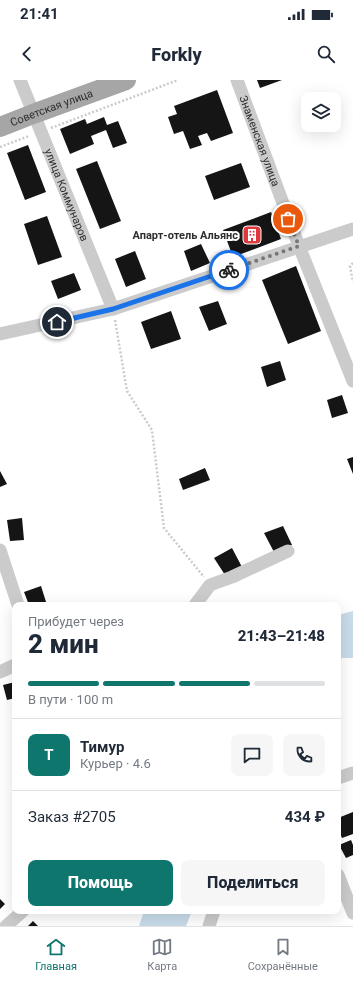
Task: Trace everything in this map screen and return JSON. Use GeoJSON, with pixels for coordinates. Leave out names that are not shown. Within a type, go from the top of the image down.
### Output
{"type":"FeatureCollection","features":[{"type":"Feature","properties":{"kind":"main road","name":"Советская улица"},"geometry":{"type":"LineString","coordinates":[[0,127],[126,80]]}},
{"type":"Feature","properties":{"kind":"street","name":"улица Коммунаров"},"geometry":{"type":"LineString","coordinates":[[20,80],[113,309]]}},
{"type":"Feature","properties":{"kind":"street","name":"Знаменская улица"},"geometry":{"type":"LineString","coordinates":[[237,80],[299,246],[353,381]]}},
{"type":"Feature","properties":{"kind":"street"},"geometry":{"type":"LineString","coordinates":[[0,334],[113,309],[353,229]]}},
{"type":"Feature","properties":{"kind":"street"},"geometry":{"type":"LineString","coordinates":[[0,550],[17,602]]}},
{"type":"Feature","properties":{"kind":"street"},"geometry":{"type":"LineString","coordinates":[[197,602],[210,585],[232,577],[288,550]]}},
{"type":"Feature","properties":{"kind":"street"},"geometry":{"type":"LineString","coordinates":[[0,672],[12,666]]}},
{"type":"Feature","properties":{"kind":"street"},"geometry":{"type":"LineString","coordinates":[[341,777],[353,773]]}},
{"type":"Feature","properties":{"kind":"street"},"geometry":{"type":"LineString","coordinates":[[341,883],[353,914]]}},
{"type":"Feature","properties":{"kind":"street"},"geometry":{"type":"LineString","coordinates":[[6,926],[20,914]]}},
{"type":"Feature","properties":{"kind":"street"},"geometry":{"type":"LineString","coordinates":[[209,926],[213,914]]}},
{"type":"Feature","properties":{"kind":"path"},"geometry":{"type":"LineString","coordinates":[[0,147],[178,80]]}},
{"type":"Feature","properties":{"kind":"path"},"geometry":{"type":"LineString","coordinates":[[353,263],[350,266],[353,282]]}},
{"type":"Feature","properties":{"kind":"path"},"geometry":{"type":"LineString","coordinates":[[113,309],[128,391],[152,430],[164,528],[210,585]]}},
{"type":"Feature","properties":{"kind":"water"},"geometry":{"type":"Polygon","coordinates":[[[353,611],[353,658],[341,659],[341,614],[353,611]]]}},
{"type":"Feature","properties":{"kind":"water"},"geometry":{"type":"Polygon","coordinates":[[[143,914],[191,914],[186,926],[139,926],[143,914]]]}},
{"type":"Feature","properties":{"kind":"building"},"geometry":{"type":"Polygon","coordinates":[[[257,80],[282,80],[260,88],[257,80]]]}},
{"type":"Feature","properties":{"kind":"building"},"geometry":{"type":"Polygon","coordinates":[[[217,90],[233,133],[211,141],[207,133],[198,136],[202,145],[190,149],[183,131],[174,134],[168,117],[177,114],[174,106],[217,90]]]}},
{"type":"Feature","properties":{"kind":"building"},"geometry":{"type":"Polygon","coordinates":[[[104,117],[107,125],[118,121],[127,143],[113,148],[106,130],[91,136],[94,144],[70,154],[60,129],[85,119],[87,124],[104,117]]]}},
{"type":"Feature","properties":{"kind":"building"},"geometry":{"type":"Polygon","coordinates":[[[28,145],[46,192],[25,200],[7,153],[28,145]]]}},
{"type":"Feature","properties":{"kind":"building"},"geometry":{"type":"Polygon","coordinates":[[[97,161],[121,221],[100,229],[76,169],[97,161]]]}},
{"type":"Feature","properties":{"kind":"building"},"geometry":{"type":"Polygon","coordinates":[[[241,163],[250,187],[214,200],[205,176],[241,163]]]}},
{"type":"Feature","properties":{"kind":"building","name":"Апарт-отель Альянс"},"geometry":{"type":"Polygon","coordinates":[[[271,212],[281,239],[233,257],[223,230],[271,212]]]}},
{"type":"Feature","properties":{"kind":"building"},"geometry":{"type":"Polygon","coordinates":[[[47,216],[62,257],[38,265],[24,224],[47,216]]]}},
{"type":"Feature","properties":{"kind":"building"},"geometry":{"type":"Polygon","coordinates":[[[201,244],[210,263],[191,271],[184,251],[201,244]]]}},
{"type":"Feature","properties":{"kind":"building"},"geometry":{"type":"Polygon","coordinates":[[[135,251],[146,279],[126,287],[115,259],[135,251]]]}},
{"type":"Feature","properties":{"kind":"building"},"geometry":{"type":"Polygon","coordinates":[[[296,266],[321,331],[288,344],[262,280],[296,266]]]}},
{"type":"Feature","properties":{"kind":"building"},"geometry":{"type":"Polygon","coordinates":[[[74,273],[81,290],[58,299],[51,281],[74,273]]]}},
{"type":"Feature","properties":{"kind":"building"},"geometry":{"type":"Polygon","coordinates":[[[218,301],[227,324],[209,331],[199,307],[218,301]]]}},
{"type":"Feature","properties":{"kind":"building"},"geometry":{"type":"Polygon","coordinates":[[[171,311],[181,339],[151,349],[141,322],[171,311]]]}},
{"type":"Feature","properties":{"kind":"building"},"geometry":{"type":"Polygon","coordinates":[[[280,361],[286,380],[267,387],[261,367],[280,361]]]}},
{"type":"Feature","properties":{"kind":"building"},"geometry":{"type":"Polygon","coordinates":[[[342,395],[348,413],[332,418],[327,400],[342,395]]]}},
{"type":"Feature","properties":{"kind":"building"},"geometry":{"type":"Polygon","coordinates":[[[353,457],[353,474],[347,459],[353,457]]]}},
{"type":"Feature","properties":{"kind":"building"},"geometry":{"type":"Polygon","coordinates":[[[205,468],[210,480],[183,490],[179,479],[205,468]]]}},
{"type":"Feature","properties":{"kind":"building"},"geometry":{"type":"Polygon","coordinates":[[[0,471],[7,484],[0,487],[0,471]]]}},
{"type":"Feature","properties":{"kind":"building"},"geometry":{"type":"Polygon","coordinates":[[[22,518],[24,540],[10,541],[7,520],[22,518]]]}},
{"type":"Feature","properties":{"kind":"building"},"geometry":{"type":"Polygon","coordinates":[[[283,526],[292,545],[274,552],[264,533],[283,526]]]}},
{"type":"Feature","properties":{"kind":"building"},"geometry":{"type":"Polygon","coordinates":[[[232,548],[242,567],[225,575],[214,558],[232,548]]]}},
{"type":"Feature","properties":{"kind":"building"},"geometry":{"type":"Polygon","coordinates":[[[41,586],[46,602],[28,602],[24,592],[41,586]]]}},
{"type":"Feature","properties":{"kind":"building"},"geometry":{"type":"Polygon","coordinates":[[[12,683],[12,699],[7,700],[3,685],[12,683]]]}},
{"type":"Feature","properties":{"kind":"building"},"geometry":{"type":"Polygon","coordinates":[[[353,812],[353,834],[342,838],[341,836],[341,817],[353,812]]]}},
{"type":"Feature","properties":{"kind":"building"},"geometry":{"type":"Polygon","coordinates":[[[351,840],[353,845],[353,855],[346,858],[341,849],[341,844],[351,840]]]}},
{"type":"Feature","properties":{"kind":"building"},"geometry":{"type":"Polygon","coordinates":[[[0,899],[5,904],[0,909],[0,899]]]}},
{"type":"Feature","properties":{"kind":"building"},"geometry":{"type":"Polygon","coordinates":[[[33,921],[38,926],[28,926],[33,921]]]}},
{"type":"Feature","properties":{"kind":"way so far"},"geometry":{"type":"LineString","coordinates":[[229,270],[299,246],[288,219]]}},
{"type":"Feature","properties":{"kind":"place","name":"Апарт-отель Альянс"},"geometry":{"type":"Point","coordinates":[252,235]}},
{"type":"Feature","properties":{"kind":"route"},"geometry":{"type":"LineString","coordinates":[[57,322],[113,309],[229,270]]}}]}
